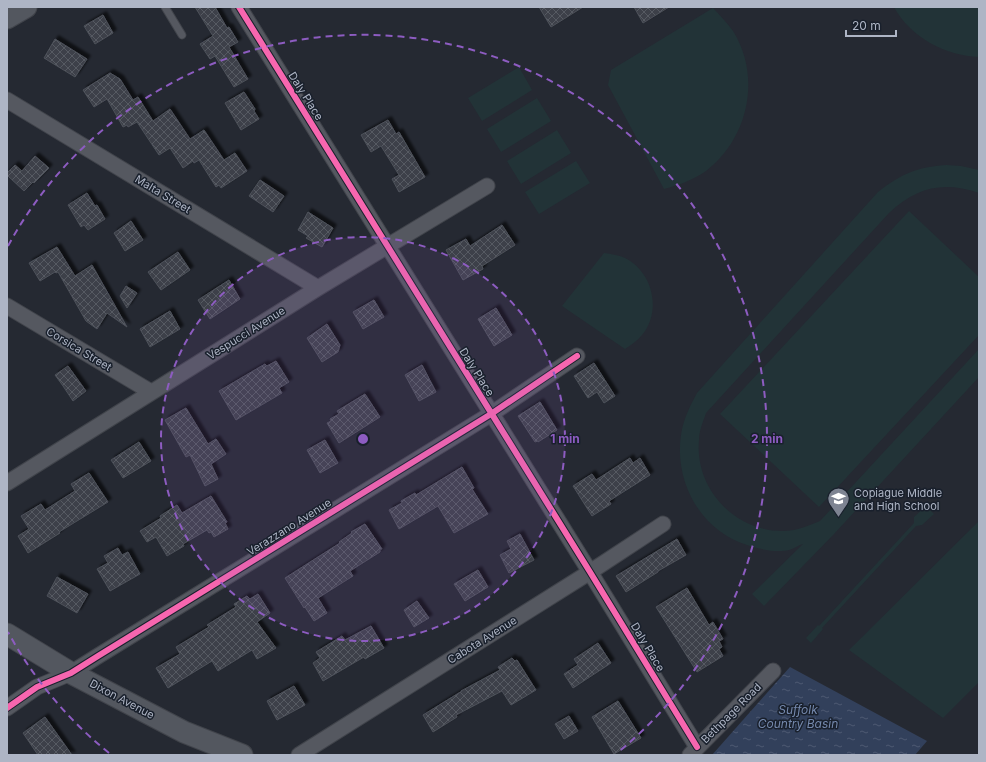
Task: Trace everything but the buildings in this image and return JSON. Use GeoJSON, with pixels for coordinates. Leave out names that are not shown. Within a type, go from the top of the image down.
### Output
{"type":"FeatureCollection","features":[{"type":"Feature","properties":{"kind":"main road"},"geometry":{"type":"LineString","coordinates":[[7,18],[26,7]]}},
{"type":"Feature","properties":{"kind":"main road","name":"Dixon Avenue"},"geometry":{"type":"LineString","coordinates":[[7,634],[71,672],[184,732],[242,755]]}},
{"type":"Feature","properties":{"kind":"street","name":"Daly Place"},"geometry":{"type":"LineString","coordinates":[[239,7],[590,572],[693,751]]}},
{"type":"Feature","properties":{"kind":"street","name":"Malta Street"},"geometry":{"type":"LineString","coordinates":[[7,100],[318,288]]}},
{"type":"Feature","properties":{"kind":"street","name":"Vespucci Avenue"},"geometry":{"type":"LineString","coordinates":[[7,482],[318,288],[487,186]]}},
{"type":"Feature","properties":{"kind":"street","name":"Corsica Street"},"geometry":{"type":"LineString","coordinates":[[7,306],[151,392]]}},
{"type":"Feature","properties":{"kind":"street","name":"Verazzano Avenue"},"geometry":{"type":"LineString","coordinates":[[7,708],[37,687],[71,672],[491,414],[577,356]]}},
{"type":"Feature","properties":{"kind":"street","name":"Cabota Avenue"},"geometry":{"type":"LineString","coordinates":[[299,755],[590,572],[663,524]]}},
{"type":"Feature","properties":{"kind":"street","name":"Bethpage Road"},"geometry":{"type":"LineString","coordinates":[[693,751],[773,671]]}},
{"type":"Feature","properties":{"kind":"lane"},"geometry":{"type":"LineString","coordinates":[[165,7],[182,35]]}},
{"type":"Feature","properties":{"kind":"shaded area"},"geometry":{"type":"Polygon","coordinates":[[[894,7],[979,7],[979,57],[954,53],[930,43],[909,27],[894,7]]]}},
{"type":"Feature","properties":{"kind":"shaded area"},"geometry":{"type":"Polygon","coordinates":[[[713,8],[733,31],[742,49],[747,68],[748,87],[746,106],[741,125],[732,142],[720,158],[706,171],[680,184],[664,189],[608,85],[611,70],[713,8]]]}},
{"type":"Feature","properties":{"kind":"shaded area"},"geometry":{"type":"Polygon","coordinates":[[[519,67],[532,90],[482,121],[468,98],[519,67]]]}},
{"type":"Feature","properties":{"kind":"shaded area"},"geometry":{"type":"Polygon","coordinates":[[[537,98],[551,121],[501,152],[487,129],[537,98]]]}},
{"type":"Feature","properties":{"kind":"shaded area"},"geometry":{"type":"Polygon","coordinates":[[[557,130],[571,153],[521,184],[507,161],[557,130]]]}},
{"type":"Feature","properties":{"kind":"shaded area"},"geometry":{"type":"Polygon","coordinates":[[[576,161],[590,183],[539,214],[525,192],[576,161]]]}},
{"type":"Feature","properties":{"kind":"shaded area"},"geometry":{"type":"Polygon","coordinates":[[[946,165],[961,166],[979,170],[979,193],[954,187],[942,187],[920,192],[899,204],[889,213],[706,413],[699,437],[699,459],[704,477],[713,493],[725,508],[739,519],[756,527],[774,531],[794,530],[820,521],[979,349],[979,377],[834,534],[764,606],[752,594],[803,544],[784,551],[768,550],[751,546],[731,538],[716,529],[704,516],[694,502],[687,487],[682,470],[680,453],[681,435],[687,413],[697,393],[878,192],[894,180],[910,172],[946,165]]]}},
{"type":"Feature","properties":{"kind":"shaded area"},"geometry":{"type":"Polygon","coordinates":[[[909,211],[979,277],[979,335],[819,507],[720,414],[909,211]]]}},
{"type":"Feature","properties":{"kind":"shaded area"},"geometry":{"type":"Polygon","coordinates":[[[604,253],[625,258],[635,264],[648,282],[652,293],[652,315],[648,325],[642,335],[625,349],[562,306],[604,253]]]}},
{"type":"Feature","properties":{"kind":"shaded area"},"geometry":{"type":"Polygon","coordinates":[[[926,506],[934,514],[922,525],[916,526],[822,628],[823,629],[811,643],[806,638],[818,625],[819,626],[914,523],[914,517],[926,506]]]}},
{"type":"Feature","properties":{"kind":"shaded area"},"geometry":{"type":"Polygon","coordinates":[[[979,521],[979,682],[943,718],[849,650],[979,521]]]}},
{"type":"Feature","properties":{"kind":"water","name":"Suffolk Country Basin"},"geometry":{"type":"Polygon","coordinates":[[[790,667],[927,741],[915,755],[712,755],[790,667]]]}},
{"type":"Feature","properties":{"kind":"cycle path"},"geometry":{"type":"LineString","coordinates":[[239,7],[697,747]]}},
{"type":"Feature","properties":{"kind":"cycle path"},"geometry":{"type":"LineString","coordinates":[[7,708],[37,687],[71,673],[491,414],[577,356]]}},
{"type":"Feature","properties":{"kind":"place","name":"Copiague Middle and High School"},"geometry":{"type":"Point","coordinates":[839,518]}}]}
